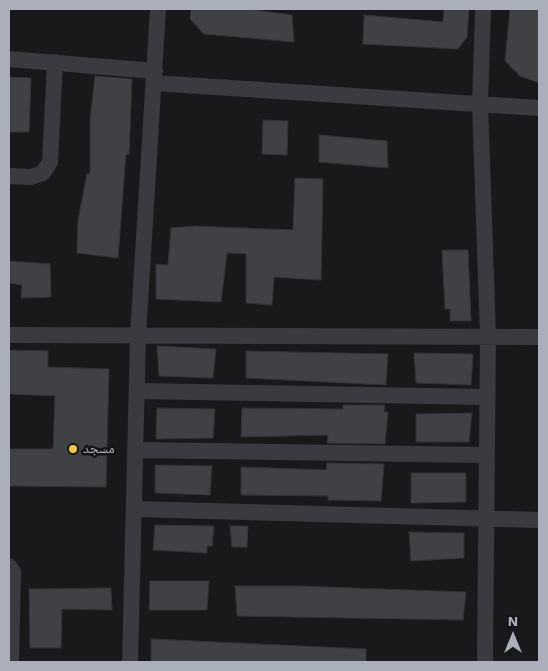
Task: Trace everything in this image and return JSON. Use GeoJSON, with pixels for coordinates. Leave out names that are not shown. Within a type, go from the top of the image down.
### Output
{"type":"FeatureCollection","features":[{"type":"Feature","properties":{"kind":"street"},"geometry":{"type":"LineString","coordinates":[[130,662],[138,336],[158,9]]}},
{"type":"Feature","properties":{"kind":"street"},"geometry":{"type":"LineString","coordinates":[[483,9],[480,104],[488,336],[485,662]]}},
{"type":"Feature","properties":{"kind":"street"},"geometry":{"type":"LineString","coordinates":[[9,59],[55,62],[155,77],[539,108]]}},
{"type":"Feature","properties":{"kind":"street"},"geometry":{"type":"LineString","coordinates":[[9,176],[31,177],[43,173],[50,162],[55,62]]}},
{"type":"Feature","properties":{"kind":"street"},"geometry":{"type":"LineString","coordinates":[[9,335],[539,337]]}},
{"type":"Feature","properties":{"kind":"street"},"geometry":{"type":"LineString","coordinates":[[138,391],[486,397]]}},
{"type":"Feature","properties":{"kind":"street"},"geometry":{"type":"LineString","coordinates":[[136,450],[486,454]]}},
{"type":"Feature","properties":{"kind":"street"},"geometry":{"type":"LineString","coordinates":[[135,509],[539,520]]}},
{"type":"Feature","properties":{"kind":"street"},"geometry":{"type":"LineString","coordinates":[[9,566],[13,572],[12,662]]}},
{"type":"Feature","properties":{"kind":"building"},"geometry":{"type":"Polygon","coordinates":[[[191,9],[248,9],[292,15],[294,42],[204,34],[190,19],[191,9]]]}},
{"type":"Feature","properties":{"kind":"building"},"geometry":{"type":"Polygon","coordinates":[[[444,9],[469,9],[467,37],[458,49],[363,44],[364,15],[443,22],[444,9]]]}},
{"type":"Feature","properties":{"kind":"building"},"geometry":{"type":"Polygon","coordinates":[[[510,9],[539,9],[539,83],[520,76],[505,61],[510,9]]]}},
{"type":"Feature","properties":{"kind":"building"},"geometry":{"type":"Polygon","coordinates":[[[95,76],[132,79],[129,155],[126,154],[118,258],[77,253],[78,220],[87,174],[90,174],[90,121],[95,76]]]}},
{"type":"Feature","properties":{"kind":"building"},"geometry":{"type":"Polygon","coordinates":[[[9,77],[31,78],[29,132],[9,132],[9,77]]]}},
{"type":"Feature","properties":{"kind":"building"},"geometry":{"type":"Polygon","coordinates":[[[263,120],[288,121],[287,155],[262,154],[263,120]]]}},
{"type":"Feature","properties":{"kind":"building"},"geometry":{"type":"Polygon","coordinates":[[[319,135],[387,141],[388,168],[319,162],[319,135]]]}},
{"type":"Feature","properties":{"kind":"building"},"geometry":{"type":"Polygon","coordinates":[[[295,178],[323,179],[321,280],[274,277],[272,305],[246,303],[246,254],[227,253],[221,302],[156,299],[156,264],[168,265],[171,228],[194,226],[293,230],[295,178]]]}},
{"type":"Feature","properties":{"kind":"building"},"geometry":{"type":"Polygon","coordinates":[[[442,250],[468,250],[471,321],[450,321],[450,309],[445,309],[442,250]]]}},
{"type":"Feature","properties":{"kind":"building"},"geometry":{"type":"Polygon","coordinates":[[[9,261],[50,264],[51,297],[21,298],[22,285],[9,283],[9,261]]]}},
{"type":"Feature","properties":{"kind":"building"},"geometry":{"type":"Polygon","coordinates":[[[157,346],[216,349],[213,378],[159,376],[157,346]]]}},
{"type":"Feature","properties":{"kind":"building"},"geometry":{"type":"Polygon","coordinates":[[[9,350],[48,351],[48,367],[109,369],[106,487],[9,486],[9,449],[53,449],[55,396],[9,394],[9,350]]]}},
{"type":"Feature","properties":{"kind":"building"},"geometry":{"type":"Polygon","coordinates":[[[246,351],[388,354],[386,385],[246,378],[246,351]]]}},
{"type":"Feature","properties":{"kind":"building"},"geometry":{"type":"Polygon","coordinates":[[[414,353],[473,354],[471,385],[416,383],[414,353]]]}},
{"type":"Feature","properties":{"kind":"building"},"geometry":{"type":"Polygon","coordinates":[[[343,405],[385,405],[384,412],[388,412],[385,444],[327,443],[328,435],[241,437],[242,408],[343,409],[343,405]]]}},
{"type":"Feature","properties":{"kind":"building"},"geometry":{"type":"Polygon","coordinates":[[[157,408],[215,409],[213,438],[156,439],[157,408]]]}},
{"type":"Feature","properties":{"kind":"building"},"geometry":{"type":"Polygon","coordinates":[[[472,413],[469,442],[416,442],[416,414],[472,413]]]}},
{"type":"Feature","properties":{"kind":"building"},"geometry":{"type":"Polygon","coordinates":[[[327,463],[384,464],[381,501],[328,500],[328,496],[241,495],[241,467],[326,470],[327,463]]]}},
{"type":"Feature","properties":{"kind":"building"},"geometry":{"type":"Polygon","coordinates":[[[155,465],[212,466],[210,495],[155,493],[155,465]]]}},
{"type":"Feature","properties":{"kind":"building"},"geometry":{"type":"Polygon","coordinates":[[[411,473],[466,473],[466,502],[411,503],[411,473]]]}},
{"type":"Feature","properties":{"kind":"building"},"geometry":{"type":"Polygon","coordinates":[[[155,525],[214,526],[212,546],[207,546],[207,553],[153,550],[155,525]]]}},
{"type":"Feature","properties":{"kind":"building"},"geometry":{"type":"Polygon","coordinates":[[[230,526],[248,526],[247,547],[232,547],[230,526]]]}},
{"type":"Feature","properties":{"kind":"building"},"geometry":{"type":"Polygon","coordinates":[[[409,532],[464,533],[464,558],[411,561],[409,532]]]}},
{"type":"Feature","properties":{"kind":"building"},"geometry":{"type":"Polygon","coordinates":[[[150,581],[209,581],[207,610],[149,610],[150,581]]]}},
{"type":"Feature","properties":{"kind":"building"},"geometry":{"type":"Polygon","coordinates":[[[235,586],[297,586],[466,592],[463,620],[237,616],[235,586]]]}},
{"type":"Feature","properties":{"kind":"building"},"geometry":{"type":"Polygon","coordinates":[[[111,588],[112,610],[62,609],[61,648],[30,648],[29,589],[111,588]]]}},
{"type":"Feature","properties":{"kind":"building"},"geometry":{"type":"Polygon","coordinates":[[[151,639],[366,649],[366,662],[151,662],[151,639]]]}},
{"type":"Feature","properties":{"kind":"place","name":"مسجد"},"geometry":{"type":"Point","coordinates":[73,449]}}]}
